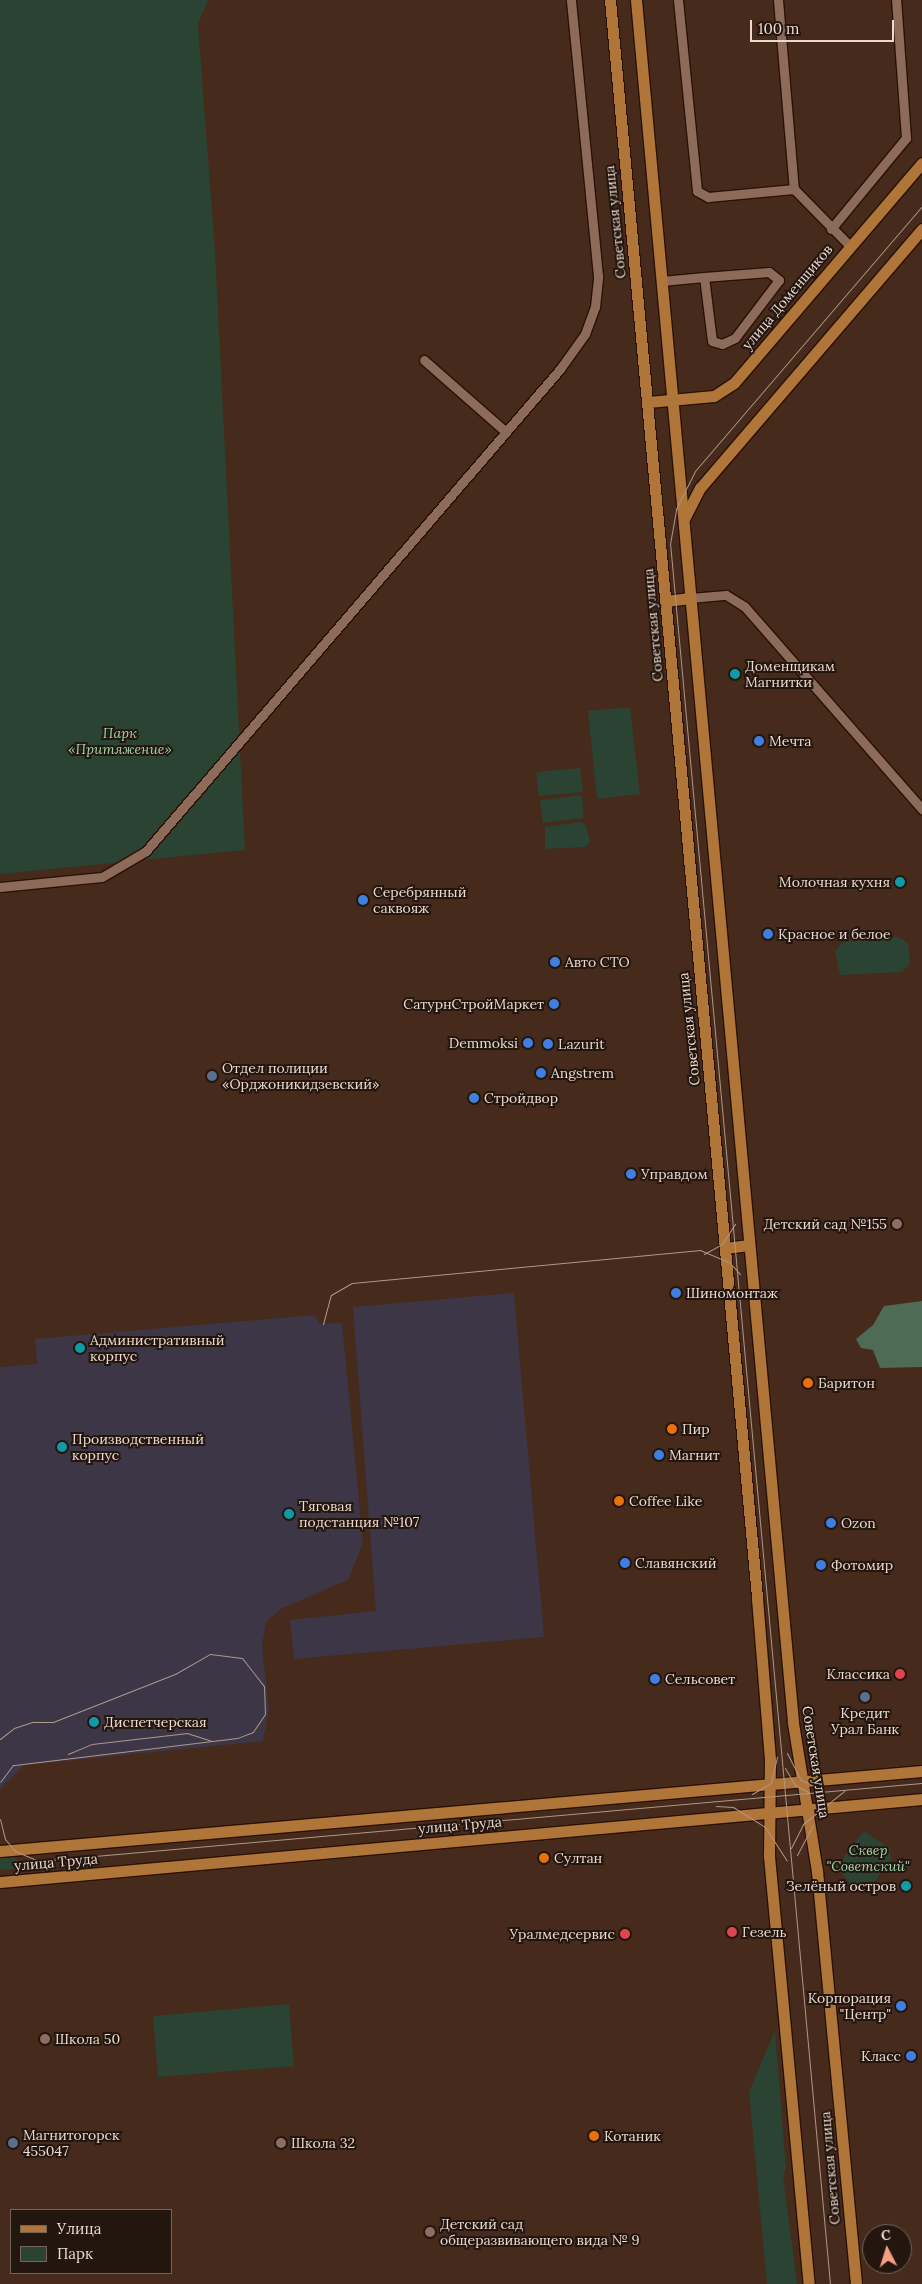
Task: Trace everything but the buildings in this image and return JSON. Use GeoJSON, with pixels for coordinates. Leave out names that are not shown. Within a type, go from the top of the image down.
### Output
{"type":"FeatureCollection","features":[{"type":"Feature","properties":{"kind":"main road","name":"Советская улица"},"geometry":{"type":"LineString","coordinates":[[610,0],[725,1248],[770,1784],[771,1876],[809,2284]]}},
{"type":"Feature","properties":{"kind":"main road","name":"Советская улица"},"geometry":{"type":"LineString","coordinates":[[636,0],[749,1245],[802,1781],[807,1809],[856,2284]]}},
{"type":"Feature","properties":{"kind":"main road","name":"улица Доменщиков"},"geometry":{"type":"LineString","coordinates":[[648,402],[714,396],[734,383],[922,163]]}},
{"type":"Feature","properties":{"kind":"main road"},"geometry":{"type":"LineString","coordinates":[[683,521],[700,488],[922,229]]}},
{"type":"Feature","properties":{"kind":"main road"},"geometry":{"type":"LineString","coordinates":[[666,600],[690,598]]}},
{"type":"Feature","properties":{"kind":"main road"},"geometry":{"type":"LineString","coordinates":[[725,1248],[749,1245]]}},
{"type":"Feature","properties":{"kind":"main road","name":"улица Труда"},"geometry":{"type":"LineString","coordinates":[[0,1852],[922,1771]]}},
{"type":"Feature","properties":{"kind":"main road","name":"улица Труда"},"geometry":{"type":"LineString","coordinates":[[0,1882],[922,1799]]}},
{"type":"Feature","properties":{"kind":"street"},"geometry":{"type":"LineString","coordinates":[[0,887],[102,877],[146,851],[560,370],[585,334],[595,307],[598,276],[571,0]]}},
{"type":"Feature","properties":{"kind":"street"},"geometry":{"type":"LineString","coordinates":[[678,0],[697,192],[708,197],[794,189]]}},
{"type":"Feature","properties":{"kind":"street"},"geometry":{"type":"LineString","coordinates":[[778,0],[794,189],[831,229],[850,246]]}},
{"type":"Feature","properties":{"kind":"street"},"geometry":{"type":"LineString","coordinates":[[831,229],[906,138],[896,0]]}},
{"type":"Feature","properties":{"kind":"street"},"geometry":{"type":"LineString","coordinates":[[662,281],[704,277],[769,272],[779,280],[735,338],[722,344],[712,341],[704,277]]}},
{"type":"Feature","properties":{"kind":"street"},"geometry":{"type":"LineString","coordinates":[[424,360],[506,432]]}},
{"type":"Feature","properties":{"kind":"street"},"geometry":{"type":"LineString","coordinates":[[690,598],[726,595],[745,607],[922,809]]}},
{"type":"Feature","properties":{"kind":"shaded area"},"geometry":{"type":"Polygon","coordinates":[[[514,1293],[544,1637],[294,1659],[290,1620],[376,1611],[353,1307],[514,1293]]]}},
{"type":"Feature","properties":{"kind":"shaded area"},"geometry":{"type":"Polygon","coordinates":[[[315,1315],[320,1324],[342,1323],[363,1543],[348,1580],[282,1608],[266,1622],[262,1646],[269,1709],[263,1741],[24,1765],[0,1789],[0,1367],[37,1364],[35,1339],[315,1315]]]}},
{"type":"Feature","properties":{"kind":"green space","name":"Парк «Притяжение»"},"geometry":{"type":"Polygon","coordinates":[[[0,0],[208,0],[198,24],[215,252],[245,850],[0,874],[0,0]]]}},
{"type":"Feature","properties":{"kind":"green space"},"geometry":{"type":"Polygon","coordinates":[[[630,707],[640,794],[597,799],[588,711],[630,707]]]}},
{"type":"Feature","properties":{"kind":"green space"},"geometry":{"type":"Polygon","coordinates":[[[580,768],[583,792],[539,796],[536,772],[580,768]]]}},
{"type":"Feature","properties":{"kind":"green space"},"geometry":{"type":"Polygon","coordinates":[[[582,795],[584,818],[543,823],[540,800],[582,795]]]}},
{"type":"Feature","properties":{"kind":"green space"},"geometry":{"type":"Polygon","coordinates":[[[580,822],[586,825],[590,841],[586,847],[545,849],[545,827],[580,822]]]}},
{"type":"Feature","properties":{"kind":"green space"},"geometry":{"type":"Polygon","coordinates":[[[899,937],[908,943],[910,963],[902,972],[840,975],[835,951],[843,942],[899,937]]]}},
{"type":"Feature","properties":{"kind":"green space"},"geometry":{"type":"Polygon","coordinates":[[[922,1301],[922,1367],[880,1368],[873,1350],[861,1348],[856,1339],[873,1325],[884,1306],[922,1301]]]}},
{"type":"Feature","properties":{"kind":"green space","name":"Сквер \"Советский\""},"geometry":{"type":"Polygon","coordinates":[[[864,1831],[890,1848],[891,1860],[875,1881],[851,1884],[836,1867],[864,1831]]]}},
{"type":"Feature","properties":{"kind":"green space"},"geometry":{"type":"Polygon","coordinates":[[[11,1856],[22,1863],[40,1867],[0,1870],[0,1857],[11,1856]]]}},
{"type":"Feature","properties":{"kind":"green space"},"geometry":{"type":"Polygon","coordinates":[[[289,2004],[294,2066],[158,2077],[153,2016],[289,2004]]]}},
{"type":"Feature","properties":{"kind":"green space"},"geometry":{"type":"Polygon","coordinates":[[[775,2030],[786,2169],[783,2175],[797,2284],[767,2284],[749,2092],[775,2030]]]}},
{"type":"Feature","properties":{"kind":"tram line"},"geometry":{"type":"LineString","coordinates":[[830,2284],[670,544],[676,509],[695,471],[922,206]]}},
{"type":"Feature","properties":{"kind":"tram line"},"geometry":{"type":"LineString","coordinates":[[704,1254],[722,1244],[735,1224]]}},
{"type":"Feature","properties":{"kind":"tram line"},"geometry":{"type":"LineString","coordinates":[[323,1324],[331,1295],[352,1283],[700,1250],[730,1263],[740,1274]]}},
{"type":"Feature","properties":{"kind":"tram line"},"geometry":{"type":"LineString","coordinates":[[0,1739],[14,1728],[33,1722],[53,1722],[175,1674],[210,1654],[242,1658],[264,1686],[265,1714],[253,1732],[237,1738],[13,1765],[0,1782]]}},
{"type":"Feature","properties":{"kind":"tram line"},"geometry":{"type":"LineString","coordinates":[[68,1754],[92,1744],[187,1733],[212,1741]]}},
{"type":"Feature","properties":{"kind":"tram line"},"geometry":{"type":"LineString","coordinates":[[787,1753],[801,1780],[823,1789]]}},
{"type":"Feature","properties":{"kind":"tram line"},"geometry":{"type":"LineString","coordinates":[[752,1794],[771,1783],[777,1757]]}},
{"type":"Feature","properties":{"kind":"tram line"},"geometry":{"type":"LineString","coordinates":[[785,1768],[795,1785],[808,1792]]}},
{"type":"Feature","properties":{"kind":"tram line"},"geometry":{"type":"LineString","coordinates":[[0,1819],[5,1839],[15,1851],[38,1861],[922,1783]]}},
{"type":"Feature","properties":{"kind":"tram line"},"geometry":{"type":"LineString","coordinates":[[791,1848],[803,1824],[844,1791]]}},
{"type":"Feature","properties":{"kind":"tram line"},"geometry":{"type":"LineString","coordinates":[[716,1806],[733,1807],[765,1827],[787,1861]]}},
{"type":"Feature","properties":{"kind":"tram line"},"geometry":{"type":"LineString","coordinates":[[797,1855],[813,1825]]}},
{"type":"Feature","properties":{"kind":"place","name":"Доменщикам Магнитки"},"geometry":{"type":"Point","coordinates":[735,674]}},
{"type":"Feature","properties":{"kind":"place","name":"Мечта"},"geometry":{"type":"Point","coordinates":[759,741]}},
{"type":"Feature","properties":{"kind":"place","name":"Молочная кухня"},"geometry":{"type":"Point","coordinates":[900,882]}},
{"type":"Feature","properties":{"kind":"place","name":"Серебрянный саквояж"},"geometry":{"type":"Point","coordinates":[363,900]}},
{"type":"Feature","properties":{"kind":"place","name":"Красное и белое"},"geometry":{"type":"Point","coordinates":[768,934]}},
{"type":"Feature","properties":{"kind":"place","name":"Авто СТО"},"geometry":{"type":"Point","coordinates":[555,962]}},
{"type":"Feature","properties":{"kind":"place","name":"СатурнСтройМаркет"},"geometry":{"type":"Point","coordinates":[554,1004]}},
{"type":"Feature","properties":{"kind":"place","name":"Demmoksi"},"geometry":{"type":"Point","coordinates":[528,1043]}},
{"type":"Feature","properties":{"kind":"place","name":"Lazurit"},"geometry":{"type":"Point","coordinates":[548,1044]}},
{"type":"Feature","properties":{"kind":"place","name":"Angstrem"},"geometry":{"type":"Point","coordinates":[541,1073]}},
{"type":"Feature","properties":{"kind":"place","name":"Отдел полиции «Орджоникидзевский»"},"geometry":{"type":"Point","coordinates":[212,1076]}},
{"type":"Feature","properties":{"kind":"place","name":"Стройдвор"},"geometry":{"type":"Point","coordinates":[474,1098]}},
{"type":"Feature","properties":{"kind":"place","name":"Управдом"},"geometry":{"type":"Point","coordinates":[631,1174]}},
{"type":"Feature","properties":{"kind":"place","name":"Детский сад №155"},"geometry":{"type":"Point","coordinates":[897,1224]}},
{"type":"Feature","properties":{"kind":"place","name":"Шиномонтаж"},"geometry":{"type":"Point","coordinates":[676,1293]}},
{"type":"Feature","properties":{"kind":"place","name":"Административный корпус"},"geometry":{"type":"Point","coordinates":[80,1348]}},
{"type":"Feature","properties":{"kind":"place","name":"Баритон"},"geometry":{"type":"Point","coordinates":[808,1383]}},
{"type":"Feature","properties":{"kind":"place","name":"Пир"},"geometry":{"type":"Point","coordinates":[672,1429]}},
{"type":"Feature","properties":{"kind":"place","name":"Производственный корпус"},"geometry":{"type":"Point","coordinates":[62,1447]}},
{"type":"Feature","properties":{"kind":"place","name":"Магнит"},"geometry":{"type":"Point","coordinates":[659,1455]}},
{"type":"Feature","properties":{"kind":"place","name":"Coffee Like"},"geometry":{"type":"Point","coordinates":[619,1501]}},
{"type":"Feature","properties":{"kind":"place","name":"Тяговая подстанция №107"},"geometry":{"type":"Point","coordinates":[289,1514]}},
{"type":"Feature","properties":{"kind":"place","name":"Ozon"},"geometry":{"type":"Point","coordinates":[831,1523]}},
{"type":"Feature","properties":{"kind":"place","name":"Славянский"},"geometry":{"type":"Point","coordinates":[625,1563]}},
{"type":"Feature","properties":{"kind":"place","name":"Фотомир"},"geometry":{"type":"Point","coordinates":[821,1565]}},
{"type":"Feature","properties":{"kind":"place","name":"Классика"},"geometry":{"type":"Point","coordinates":[900,1674]}},
{"type":"Feature","properties":{"kind":"place","name":"Сельсовет"},"geometry":{"type":"Point","coordinates":[655,1679]}},
{"type":"Feature","properties":{"kind":"place","name":"Кредит Урал Банк"},"geometry":{"type":"Point","coordinates":[865,1697]}},
{"type":"Feature","properties":{"kind":"place","name":"Диспетчерская"},"geometry":{"type":"Point","coordinates":[94,1722]}},
{"type":"Feature","properties":{"kind":"place","name":"Султан"},"geometry":{"type":"Point","coordinates":[544,1858]}},
{"type":"Feature","properties":{"kind":"place","name":"Зелёный остров"},"geometry":{"type":"Point","coordinates":[906,1886]}},
{"type":"Feature","properties":{"kind":"place","name":"Гезель"},"geometry":{"type":"Point","coordinates":[732,1932]}},
{"type":"Feature","properties":{"kind":"place","name":"Уралмедсервис"},"geometry":{"type":"Point","coordinates":[625,1934]}},
{"type":"Feature","properties":{"kind":"place","name":"Корпорация \"Центр\""},"geometry":{"type":"Point","coordinates":[901,2006]}},
{"type":"Feature","properties":{"kind":"place","name":"Школа 50"},"geometry":{"type":"Point","coordinates":[45,2039]}},
{"type":"Feature","properties":{"kind":"place","name":"Класс"},"geometry":{"type":"Point","coordinates":[911,2056]}},
{"type":"Feature","properties":{"kind":"place","name":"Котаник"},"geometry":{"type":"Point","coordinates":[594,2136]}},
{"type":"Feature","properties":{"kind":"place","name":"Магнитогорск 455047"},"geometry":{"type":"Point","coordinates":[13,2143]}},
{"type":"Feature","properties":{"kind":"place","name":"Школа 32"},"geometry":{"type":"Point","coordinates":[281,2143]}},
{"type":"Feature","properties":{"kind":"place","name":"Детский сад общеразвивающего вида № 9"},"geometry":{"type":"Point","coordinates":[430,2232]}}]}
